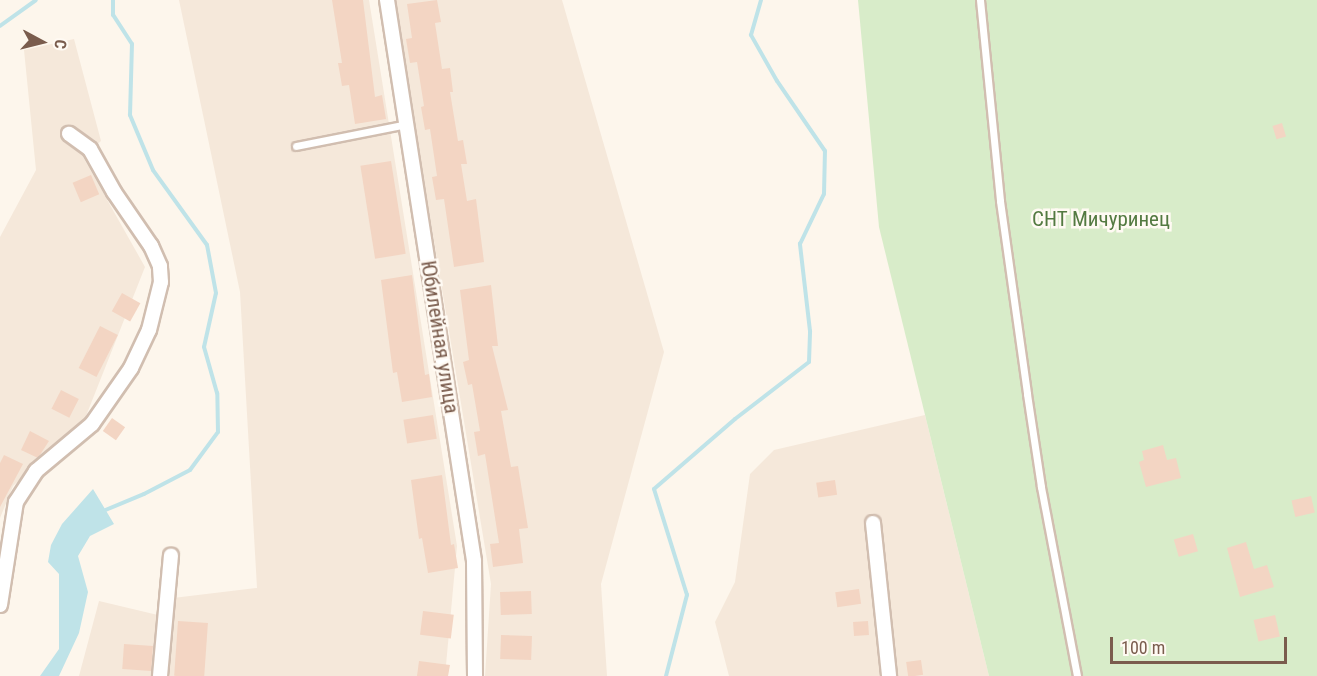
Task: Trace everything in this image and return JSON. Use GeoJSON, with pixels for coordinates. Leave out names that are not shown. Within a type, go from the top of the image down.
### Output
{"type":"FeatureCollection","features":[{"type":"Feature","properties":{"kind":"street","name":"Юбилейная улица"},"geometry":{"type":"LineString","coordinates":[[387,0],[474,561],[475,676]]}},
{"type":"Feature","properties":{"kind":"street"},"geometry":{"type":"LineString","coordinates":[[0,605],[16,502],[36,471],[92,424],[131,368],[149,330],[161,282],[160,266],[151,246],[114,192],[90,149],[69,134]]}},
{"type":"Feature","properties":{"kind":"street"},"geometry":{"type":"LineString","coordinates":[[873,523],[890,676]]}},
{"type":"Feature","properties":{"kind":"street"},"geometry":{"type":"LineString","coordinates":[[160,676],[171,555]]}},
{"type":"Feature","properties":{"kind":"lane"},"geometry":{"type":"LineString","coordinates":[[980,0],[1000,201],[1029,406],[1041,487],[1077,676]]}},
{"type":"Feature","properties":{"kind":"lane"},"geometry":{"type":"LineString","coordinates":[[296,146],[407,124]]}},
{"type":"Feature","properties":{"kind":"shaded area"},"geometry":{"type":"Polygon","coordinates":[[[179,0],[369,0],[457,546],[445,676],[168,676],[173,598],[257,588],[240,292],[179,0]]]}},
{"type":"Feature","properties":{"kind":"shaded area"},"geometry":{"type":"Polygon","coordinates":[[[394,0],[562,0],[664,352],[601,584],[607,676],[485,676],[491,584],[394,0]]]}},
{"type":"Feature","properties":{"kind":"shaded area"},"geometry":{"type":"Polygon","coordinates":[[[74,39],[101,141],[83,157],[145,267],[84,421],[13,486],[0,518],[0,237],[36,170],[24,50],[74,39]]]}},
{"type":"Feature","properties":{"kind":"shaded area"},"geometry":{"type":"Polygon","coordinates":[[[925,415],[989,676],[729,676],[715,622],[735,582],[750,474],[774,450],[925,415]]]}},
{"type":"Feature","properties":{"kind":"shaded area"},"geometry":{"type":"Polygon","coordinates":[[[99,601],[162,616],[155,676],[79,676],[99,601]]]}},
{"type":"Feature","properties":{"kind":"green space","name":"СНТ Мичуринец"},"geometry":{"type":"Polygon","coordinates":[[[858,0],[1317,0],[1317,676],[989,676],[879,227],[858,0]]]}},
{"type":"Feature","properties":{"kind":"water"},"geometry":{"type":"Polygon","coordinates":[[[93,489],[114,524],[90,536],[78,556],[88,592],[79,633],[59,676],[40,676],[59,649],[59,574],[48,562],[51,545],[62,524],[93,489]]]}},
{"type":"Feature","properties":{"kind":"building"},"geometry":{"type":"Polygon","coordinates":[[[332,0],[363,0],[375,97],[382,95],[386,119],[355,124],[349,85],[342,86],[338,63],[342,63],[332,0]]]}},
{"type":"Feature","properties":{"kind":"building"},"geometry":{"type":"Polygon","coordinates":[[[437,0],[441,22],[435,23],[442,69],[450,68],[453,92],[450,92],[458,141],[463,140],[467,164],[461,164],[467,201],[476,199],[484,262],[454,267],[444,199],[436,200],[432,177],[437,176],[430,129],[425,130],[421,107],[424,106],[417,62],[410,63],[406,39],[412,38],[407,4],[437,0]]]}},
{"type":"Feature","properties":{"kind":"building"},"geometry":{"type":"Polygon","coordinates":[[[1282,123],[1286,136],[1277,139],[1272,126],[1282,123]]]}},
{"type":"Feature","properties":{"kind":"building"},"geometry":{"type":"Polygon","coordinates":[[[391,161],[406,254],[375,259],[360,166],[391,161]]]}},
{"type":"Feature","properties":{"kind":"building"},"geometry":{"type":"Polygon","coordinates":[[[91,175],[99,194],[81,202],[73,183],[91,175]]]}},
{"type":"Feature","properties":{"kind":"building"},"geometry":{"type":"Polygon","coordinates":[[[412,275],[425,375],[429,374],[432,397],[402,402],[397,372],[393,373],[381,280],[412,275]]]}},
{"type":"Feature","properties":{"kind":"building"},"geometry":{"type":"Polygon","coordinates":[[[491,285],[498,346],[492,346],[508,410],[501,411],[511,467],[518,466],[528,528],[519,529],[523,563],[493,567],[490,544],[499,543],[485,454],[478,456],[474,432],[480,431],[472,384],[468,385],[463,362],[469,360],[460,290],[491,285]]]}},
{"type":"Feature","properties":{"kind":"building"},"geometry":{"type":"Polygon","coordinates":[[[122,293],[140,303],[130,322],[112,311],[122,293]]]}},
{"type":"Feature","properties":{"kind":"building"},"geometry":{"type":"Polygon","coordinates":[[[100,326],[118,335],[96,377],[79,368],[100,326]]]}},
{"type":"Feature","properties":{"kind":"building"},"geometry":{"type":"Polygon","coordinates":[[[61,390],[79,399],[69,418],[51,409],[61,390]]]}},
{"type":"Feature","properties":{"kind":"building"},"geometry":{"type":"Polygon","coordinates":[[[433,415],[437,439],[407,443],[403,420],[433,415]]]}},
{"type":"Feature","properties":{"kind":"building"},"geometry":{"type":"Polygon","coordinates":[[[112,418],[125,427],[116,440],[103,431],[112,418]]]}},
{"type":"Feature","properties":{"kind":"building"},"geometry":{"type":"Polygon","coordinates":[[[30,431],[49,441],[38,458],[21,450],[30,431]]]}},
{"type":"Feature","properties":{"kind":"building"},"geometry":{"type":"Polygon","coordinates":[[[1163,445],[1167,460],[1176,458],[1181,478],[1146,487],[1139,462],[1144,460],[1142,451],[1163,445]]]}},
{"type":"Feature","properties":{"kind":"building"},"geometry":{"type":"Polygon","coordinates":[[[4,455],[23,464],[0,507],[0,463],[4,455]]]}},
{"type":"Feature","properties":{"kind":"building"},"geometry":{"type":"Polygon","coordinates":[[[442,475],[451,545],[454,544],[458,568],[428,573],[422,538],[419,539],[411,480],[442,475]]]}},
{"type":"Feature","properties":{"kind":"building"},"geometry":{"type":"Polygon","coordinates":[[[835,480],[837,495],[818,497],[816,483],[835,480]]]}},
{"type":"Feature","properties":{"kind":"building"},"geometry":{"type":"Polygon","coordinates":[[[1311,496],[1315,513],[1295,517],[1292,500],[1311,496]]]}},
{"type":"Feature","properties":{"kind":"building"},"geometry":{"type":"Polygon","coordinates":[[[1193,534],[1198,551],[1179,557],[1174,540],[1193,534]]]}},
{"type":"Feature","properties":{"kind":"building"},"geometry":{"type":"Polygon","coordinates":[[[1246,542],[1254,569],[1267,565],[1274,587],[1240,597],[1227,548],[1246,542]]]}},
{"type":"Feature","properties":{"kind":"building"},"geometry":{"type":"Polygon","coordinates":[[[859,589],[861,604],[837,607],[835,592],[859,589]]]}},
{"type":"Feature","properties":{"kind":"building"},"geometry":{"type":"Polygon","coordinates":[[[531,591],[532,614],[501,615],[500,592],[531,591]]]}},
{"type":"Feature","properties":{"kind":"building"},"geometry":{"type":"Polygon","coordinates":[[[423,611],[454,615],[451,639],[420,635],[423,611]]]}},
{"type":"Feature","properties":{"kind":"building"},"geometry":{"type":"Polygon","coordinates":[[[1275,615],[1280,636],[1259,641],[1254,620],[1275,615]]]}},
{"type":"Feature","properties":{"kind":"building"},"geometry":{"type":"Polygon","coordinates":[[[178,621],[208,623],[204,676],[174,676],[178,621]]]}},
{"type":"Feature","properties":{"kind":"building"},"geometry":{"type":"Polygon","coordinates":[[[868,621],[869,635],[854,636],[853,622],[868,621]]]}},
{"type":"Feature","properties":{"kind":"building"},"geometry":{"type":"Polygon","coordinates":[[[501,635],[532,636],[531,660],[500,659],[501,635]]]}},
{"type":"Feature","properties":{"kind":"building"},"geometry":{"type":"Polygon","coordinates":[[[124,644],[153,646],[151,671],[122,669],[124,644]]]}},
{"type":"Feature","properties":{"kind":"building"},"geometry":{"type":"Polygon","coordinates":[[[921,660],[923,675],[908,676],[906,662],[921,660]]]}},
{"type":"Feature","properties":{"kind":"building"},"geometry":{"type":"Polygon","coordinates":[[[419,661],[450,665],[448,676],[417,676],[419,661]]]}},
{"type":"Feature","properties":{"kind":"waterway"},"geometry":{"type":"LineString","coordinates":[[0,26],[36,0]]}},
{"type":"Feature","properties":{"kind":"waterway"},"geometry":{"type":"LineString","coordinates":[[103,511],[144,494],[190,470],[218,432],[217,393],[204,347],[216,293],[207,245],[153,170],[130,115],[132,44],[113,15],[113,0]]}},
{"type":"Feature","properties":{"kind":"waterway"},"geometry":{"type":"LineString","coordinates":[[666,676],[687,595],[654,489],[735,419],[809,362],[810,331],[800,244],[824,194],[825,151],[777,81],[751,35],[761,0]]}}]}
